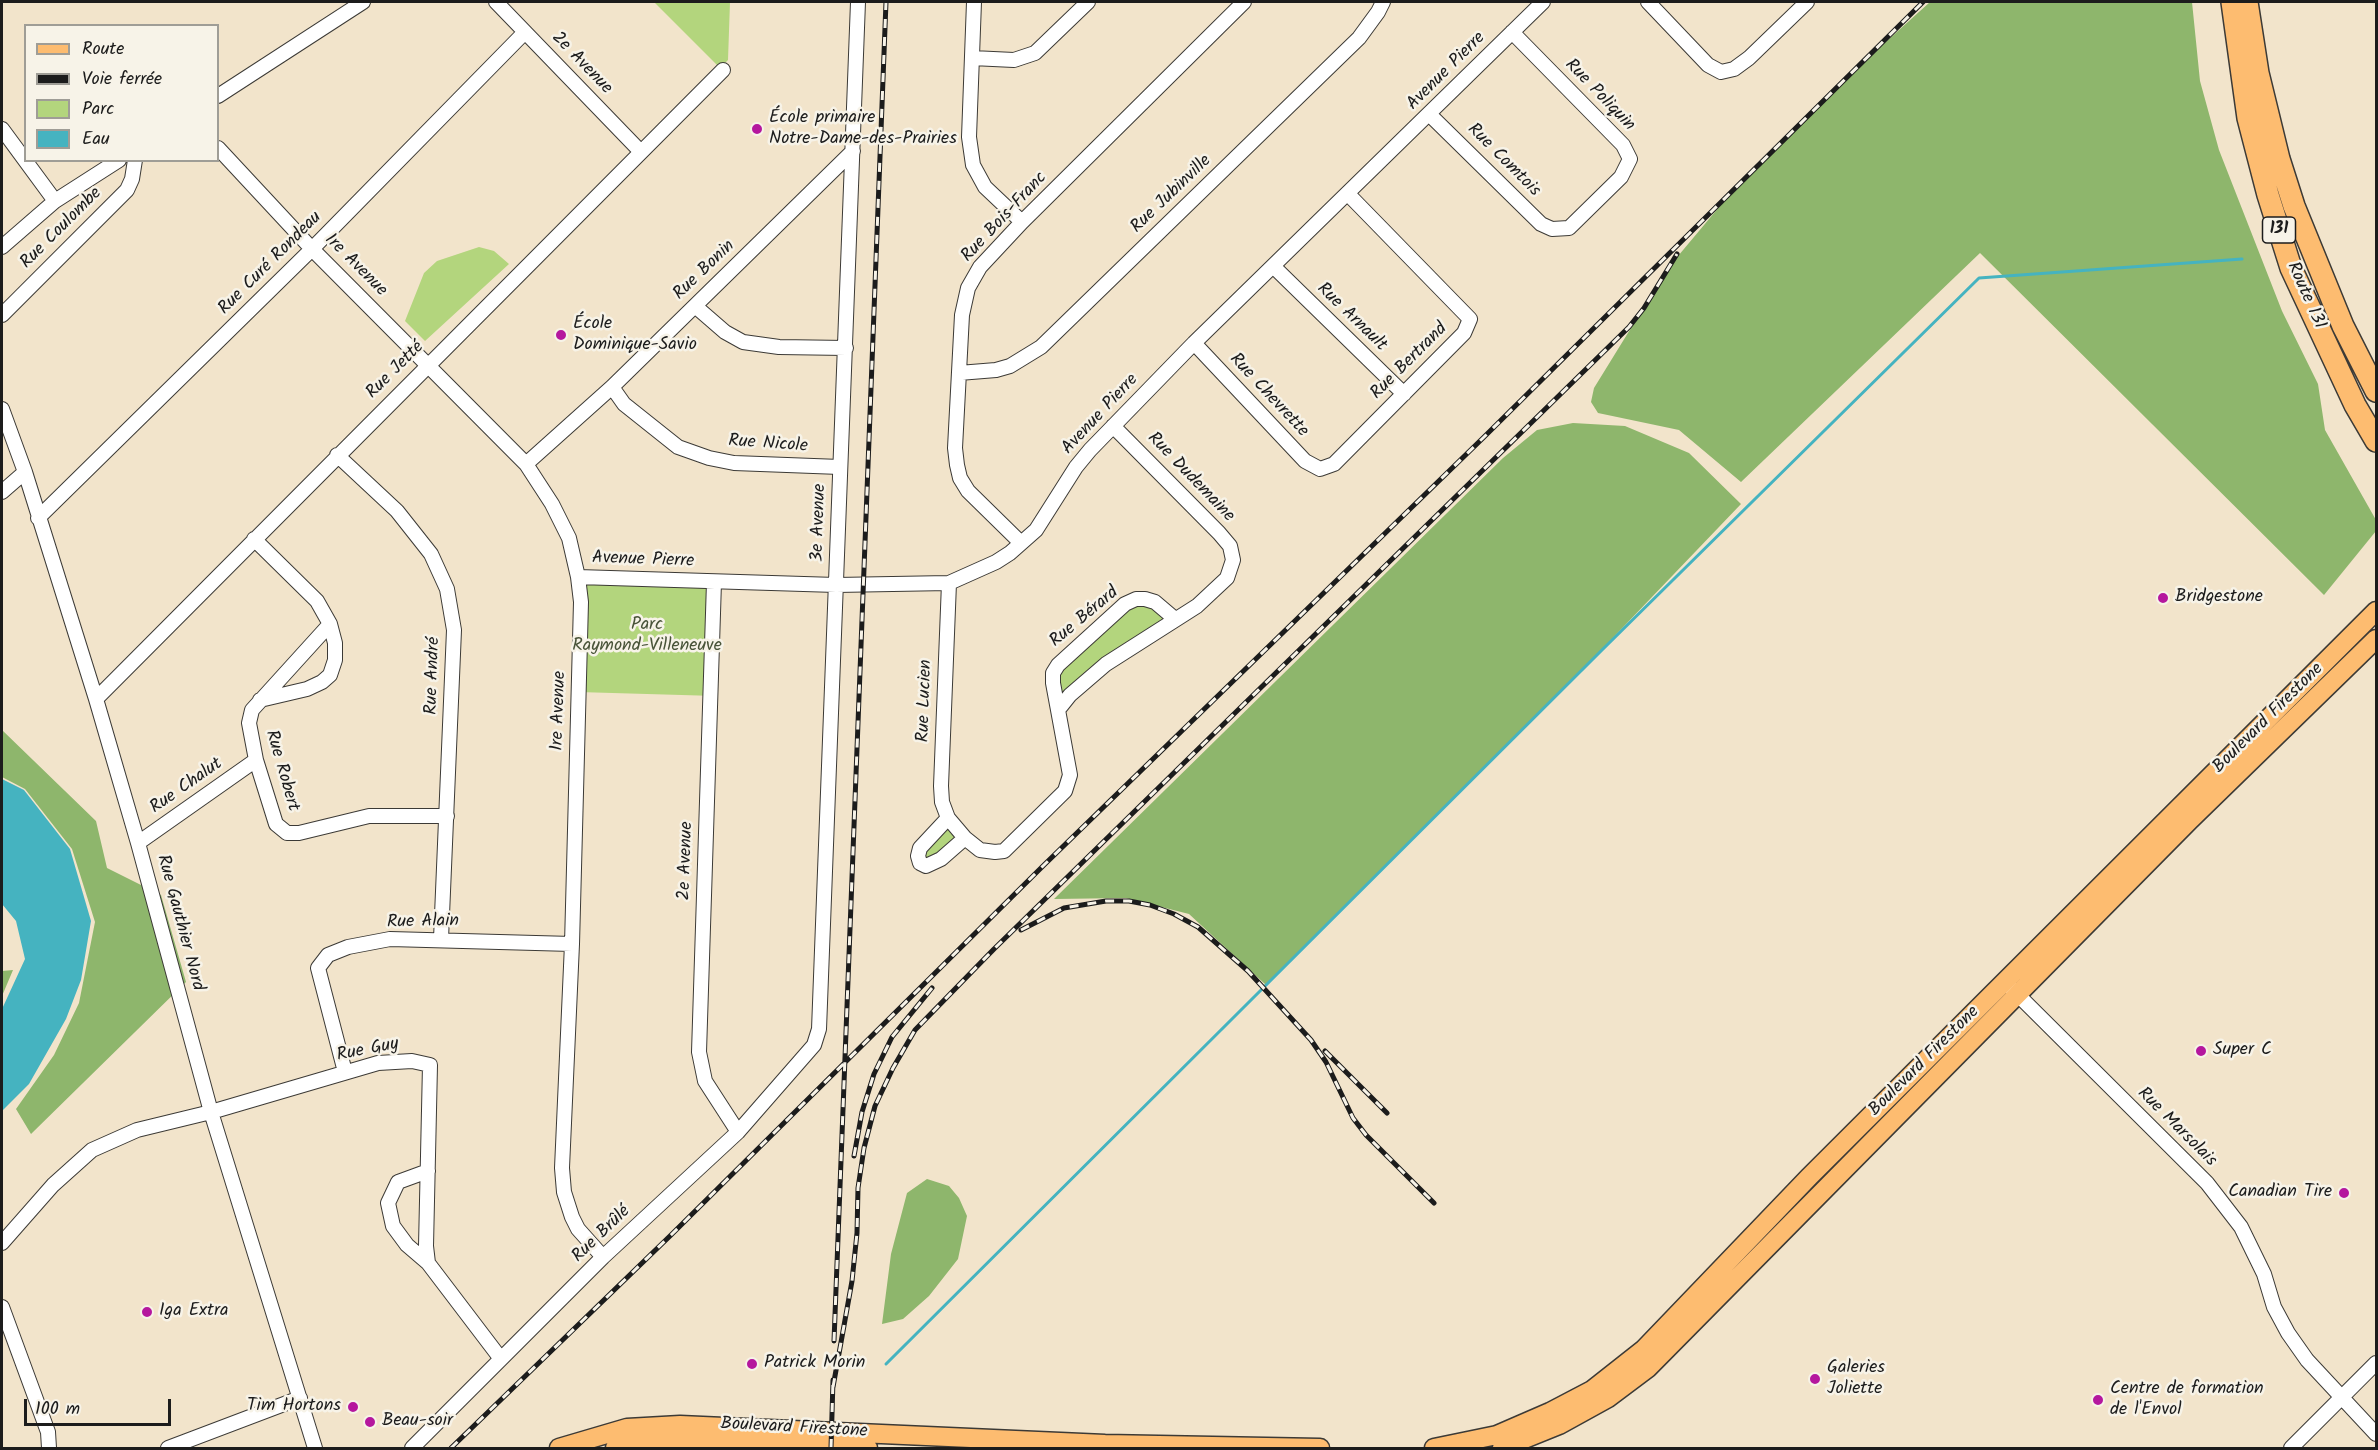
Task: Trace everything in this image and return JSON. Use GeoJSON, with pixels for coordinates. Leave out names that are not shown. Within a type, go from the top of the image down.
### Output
{"type":"FeatureCollection","features":[{"type":"Feature","properties":{"kind":"highway","name":"Route 131"},"geometry":{"type":"LineString","coordinates":[[2232,2],[2248,118],[2268,195],[2288,258],[2355,405],[2376,441]]}},
{"type":"Feature","properties":{"kind":"highway","name":"Route 131"},"geometry":{"type":"LineString","coordinates":[[2247,2],[2258,73],[2294,206],[2343,326],[2376,391]]}},
{"type":"Feature","properties":{"kind":"main road","name":"Boulevard Firestone"},"geometry":{"type":"LineString","coordinates":[[1502,1449],[1559,1425],[1608,1398],[1648,1368],[2376,611]]}},
{"type":"Feature","properties":{"kind":"main road","name":"Boulevard Firestone"},"geometry":{"type":"LineString","coordinates":[[1434,1449],[1497,1435],[1550,1412],[1592,1390],[1644,1349],[1809,1177],[2273,741],[2376,639]]}},
{"type":"Feature","properties":{"kind":"main road","name":"Boulevard Firestone"},"geometry":{"type":"LineString","coordinates":[[559,1449],[627,1428],[698,1425],[1105,1444],[1320,1449]]}},
{"type":"Feature","properties":{"kind":"main road","name":"Boulevard Firestone"},"geometry":{"type":"LineString","coordinates":[[615,1449],[638,1444],[690,1441],[868,1449]]}},
{"type":"Feature","properties":{"kind":"street"},"geometry":{"type":"LineString","coordinates":[[219,95],[363,2]]}},
{"type":"Feature","properties":{"kind":"street","name":"2e Avenue"},"geometry":{"type":"LineString","coordinates":[[496,2],[641,152]]}},
{"type":"Feature","properties":{"kind":"street","name":"3e Avenue"},"geometry":{"type":"LineString","coordinates":[[814,1045],[819,1029],[858,2]]}},
{"type":"Feature","properties":{"kind":"street"},"geometry":{"type":"LineString","coordinates":[[974,2],[969,137],[973,165],[985,187],[1022,222]]}},
{"type":"Feature","properties":{"kind":"street"},"geometry":{"type":"LineString","coordinates":[[972,58],[1014,60],[1035,53],[1088,2]]}},
{"type":"Feature","properties":{"kind":"street","name":"Rue Bois-Franc"},"geometry":{"type":"LineString","coordinates":[[1021,543],[968,491],[960,478],[955,448],[962,315],[968,288],[980,267],[1022,222],[1244,2]]}},
{"type":"Feature","properties":{"kind":"street","name":"Rue Jubinville"},"geometry":{"type":"LineString","coordinates":[[959,373],[1003,368],[1026,358],[1041,347],[1359,38],[1383,2]]}},
{"type":"Feature","properties":{"kind":"street","name":"Avenue Pierre"},"geometry":{"type":"LineString","coordinates":[[578,577],[836,585],[949,583],[996,562],[1036,530],[1076,467],[1194,343],[1430,115],[1543,2]]}},
{"type":"Feature","properties":{"kind":"street"},"geometry":{"type":"LineString","coordinates":[[1648,2],[1708,65],[1721,72],[1734,69],[1749,58],[1806,2]]}},
{"type":"Feature","properties":{"kind":"street","name":"Rue Curé Rondeau"},"geometry":{"type":"LineString","coordinates":[[38,518],[312,249],[525,32]]}},
{"type":"Feature","properties":{"kind":"street","name":"Rue Poliquin"},"geometry":{"type":"LineString","coordinates":[[1512,32],[1623,145],[1630,159],[1621,177],[1569,228],[1552,230]]}},
{"type":"Feature","properties":{"kind":"street","name":"Rue Jetté"},"geometry":{"type":"LineString","coordinates":[[96,699],[337,454],[723,70]]}},
{"type":"Feature","properties":{"kind":"street","name":"Rue Comtois"},"geometry":{"type":"LineString","coordinates":[[1430,115],[1541,224],[1552,230]]}},
{"type":"Feature","properties":{"kind":"street"},"geometry":{"type":"LineString","coordinates":[[2,129],[24,159]]}},
{"type":"Feature","properties":{"kind":"street","name":"1re Avenue"},"geometry":{"type":"LineString","coordinates":[[219,149],[312,249],[480,415],[526,464],[552,504],[569,538],[581,602],[572,944],[562,1168],[566,1199],[572,1217],[578,1229],[603,1257]]}},
{"type":"Feature","properties":{"kind":"street","name":"Rue Bonin"},"geometry":{"type":"LineString","coordinates":[[526,464],[612,387],[853,151]]}},
{"type":"Feature","properties":{"kind":"street"},"geometry":{"type":"LineString","coordinates":[[26,162],[55,201]]}},
{"type":"Feature","properties":{"kind":"street"},"geometry":{"type":"LineString","coordinates":[[2,247],[55,201],[116,162]]}},
{"type":"Feature","properties":{"kind":"street","name":"Rue Coulombe"},"geometry":{"type":"LineString","coordinates":[[2,315],[127,190],[132,179],[135,162]]}},
{"type":"Feature","properties":{"kind":"street","name":"Rue Bertrand"},"geometry":{"type":"LineString","coordinates":[[1320,469],[1334,464],[1404,394],[1464,333],[1470,319],[1348,194]]}},
{"type":"Feature","properties":{"kind":"street","name":"Rue Arnault"},"geometry":{"type":"LineString","coordinates":[[1274,267],[1404,394]]}},
{"type":"Feature","properties":{"kind":"street"},"geometry":{"type":"LineString","coordinates":[[695,306],[724,332],[744,342],[779,347],[846,348]]}},
{"type":"Feature","properties":{"kind":"street","name":"Rue Chevrette"},"geometry":{"type":"LineString","coordinates":[[1194,343],[1305,461],[1320,469]]}},
{"type":"Feature","properties":{"kind":"street","name":"Rue Nicole"},"geometry":{"type":"LineString","coordinates":[[612,387],[624,404],[653,429],[678,447],[709,459],[734,463],[840,467]]}},
{"type":"Feature","properties":{"kind":"street","name":"Rue Gauthier Nord"},"geometry":{"type":"LineString","coordinates":[[2,409],[25,472],[96,699],[138,843],[211,1112],[315,1449]]}},
{"type":"Feature","properties":{"kind":"street","name":"Rue Dudemaine"},"geometry":{"type":"LineString","coordinates":[[1113,426],[1230,546],[1233,560],[1227,578],[1197,606],[1175,619]]}},
{"type":"Feature","properties":{"kind":"street","name":"Rue André"},"geometry":{"type":"LineString","coordinates":[[337,454],[397,511],[431,554],[447,589],[454,630],[441,939]]}},
{"type":"Feature","properties":{"kind":"street"},"geometry":{"type":"LineString","coordinates":[[2,492],[25,472]]}},
{"type":"Feature","properties":{"kind":"street"},"geometry":{"type":"LineString","coordinates":[[254,539],[317,602],[330,624],[335,644],[335,660],[330,675],[322,682],[307,689],[260,700]]}},
{"type":"Feature","properties":{"kind":"street","name":"2e Avenue"},"geometry":{"type":"LineString","coordinates":[[714,582],[699,1052],[705,1080],[738,1132]]}},
{"type":"Feature","properties":{"kind":"street","name":"Rue Lucien"},"geometry":{"type":"LineString","coordinates":[[949,583],[942,802],[948,818],[965,838]]}},
{"type":"Feature","properties":{"kind":"street","name":"Rue Bérard"},"geometry":{"type":"LineString","coordinates":[[965,838],[980,850],[1004,851],[1065,791],[1070,775],[1053,683],[1053,673],[1058,665],[1125,604],[1136,599],[1155,602],[1175,619]]}},
{"type":"Feature","properties":{"kind":"street"},"geometry":{"type":"LineString","coordinates":[[1058,710],[1070,695],[1106,664],[1175,619]]}},
{"type":"Feature","properties":{"kind":"street","name":"Rue Robert"},"geometry":{"type":"LineString","coordinates":[[330,624],[252,710],[249,723],[256,760],[276,824],[287,833],[299,833],[369,816],[447,816]]}},
{"type":"Feature","properties":{"kind":"street","name":"Rue Chalut"},"geometry":{"type":"LineString","coordinates":[[138,843],[256,760]]}},
{"type":"Feature","properties":{"kind":"street"},"geometry":{"type":"LineString","coordinates":[[948,818],[920,848],[918,856],[920,863],[926,866],[933,865],[965,838]]}},
{"type":"Feature","properties":{"kind":"street","name":"Rue Alain"},"geometry":{"type":"LineString","coordinates":[[345,1072],[318,968],[328,955],[348,947],[390,939],[572,944]]}},
{"type":"Feature","properties":{"kind":"street","name":"Rue Marsolais"},"geometry":{"type":"LineString","coordinates":[[2012,988],[2207,1183],[2241,1227],[2265,1275],[2274,1307],[2288,1333],[2307,1360],[2376,1434]]}},
{"type":"Feature","properties":{"kind":"street","name":"Rue Brûlé"},"geometry":{"type":"LineString","coordinates":[[412,1449],[603,1257],[738,1132],[814,1045]]}},
{"type":"Feature","properties":{"kind":"street","name":"Rue Guy"},"geometry":{"type":"LineString","coordinates":[[2,1243],[53,1185],[92,1150],[137,1130],[211,1112],[378,1063],[412,1061],[430,1065],[426,1246],[428,1263]]}},
{"type":"Feature","properties":{"kind":"street"},"geometry":{"type":"LineString","coordinates":[[428,1172],[398,1182],[388,1203],[393,1226],[407,1245],[428,1263],[501,1359]]}},
{"type":"Feature","properties":{"kind":"street"},"geometry":{"type":"LineString","coordinates":[[2,1307],[48,1432],[49,1449]]}},
{"type":"Feature","properties":{"kind":"street"},"geometry":{"type":"LineString","coordinates":[[2291,1449],[2376,1363]]}},
{"type":"Feature","properties":{"kind":"street"},"geometry":{"type":"LineString","coordinates":[[168,1449],[300,1398]]}},
{"type":"Feature","properties":{"kind":"green space"},"geometry":{"type":"Polygon","coordinates":[[[654,2],[730,2],[728,60],[720,68],[654,2]]]}},
{"type":"Feature","properties":{"kind":"green space"},"geometry":{"type":"Polygon","coordinates":[[[1930,2],[2192,2],[2200,81],[2219,150],[2282,311],[2318,384],[2325,430],[2376,520],[2376,531],[2324,595],[1980,253],[1741,482],[1679,430],[1598,413],[1591,402],[1594,388],[1668,268],[1735,188],[1847,77],[1930,2]]]}},
{"type":"Feature","properties":{"kind":"green space"},"geometry":{"type":"Polygon","coordinates":[[[479,247],[494,251],[509,264],[425,341],[405,321],[424,273],[437,261],[479,247]]]}},
{"type":"Feature","properties":{"kind":"green space"},"geometry":{"type":"Polygon","coordinates":[[[1573,423],[1625,426],[1689,453],[1741,504],[1584,668],[1266,985],[1189,914],[1126,898],[1054,899],[1503,458],[1537,430],[1573,423]]]}},
{"type":"Feature","properties":{"kind":"green space","name":"Parc Raymond-Villeneuve"},"geometry":{"type":"Polygon","coordinates":[[[578,577],[714,582],[716,696],[578,692],[578,577]]]}},
{"type":"Feature","properties":{"kind":"green space"},"geometry":{"type":"Polygon","coordinates":[[[1145,599],[1175,619],[1058,710],[1053,673],[1125,604],[1145,599]]]}},
{"type":"Feature","properties":{"kind":"green space"},"geometry":{"type":"Polygon","coordinates":[[[2,730],[96,821],[107,868],[161,895],[186,982],[31,1134],[16,1109],[54,1055],[79,1003],[95,922],[72,849],[25,789],[2,777],[2,730]]]}},
{"type":"Feature","properties":{"kind":"green space"},"geometry":{"type":"Polygon","coordinates":[[[948,818],[965,838],[926,866],[920,848],[948,818]]]}},
{"type":"Feature","properties":{"kind":"green space"},"geometry":{"type":"Polygon","coordinates":[[[13,970],[2,996],[2,971],[13,970]]]}},
{"type":"Feature","properties":{"kind":"green space"},"geometry":{"type":"Polygon","coordinates":[[[927,1179],[949,1186],[959,1198],[967,1216],[958,1259],[929,1296],[903,1319],[882,1324],[891,1254],[907,1193],[927,1179]]]}},
{"type":"Feature","properties":{"kind":"water"},"geometry":{"type":"Polygon","coordinates":[[[2,779],[24,790],[70,849],[91,921],[81,980],[66,1019],[29,1084],[2,1111],[2,1009],[25,959],[16,921],[2,904],[2,779]]]}},
{"type":"Feature","properties":{"kind":"waterway"},"geometry":{"type":"LineString","coordinates":[[886,1364],[1602,650],[1979,278],[2242,259]]}},
{"type":"Feature","properties":{"kind":"railway"},"geometry":{"type":"LineString","coordinates":[[834,1341],[886,2]]}},
{"type":"Feature","properties":{"kind":"railway"},"geometry":{"type":"LineString","coordinates":[[451,1448],[671,1235],[1045,864],[1483,438],[1923,2]]}},
{"type":"Feature","properties":{"kind":"railway"},"geometry":{"type":"LineString","coordinates":[[833,1387],[852,1281],[857,1233],[858,1188],[864,1148],[875,1106],[915,1030],[994,949],[1629,327],[1644,308],[1677,254]]}},
{"type":"Feature","properties":{"kind":"railway"},"geometry":{"type":"LineString","coordinates":[[1021,930],[1064,908],[1106,901],[1129,901],[1150,905],[1174,914],[1198,927],[1248,971],[1311,1040],[1326,1062],[1353,1118],[1366,1135],[1434,1203]]}},
{"type":"Feature","properties":{"kind":"railway"},"geometry":{"type":"LineString","coordinates":[[854,1156],[862,1112],[874,1074],[892,1037],[932,988]]}},
{"type":"Feature","properties":{"kind":"railway"},"geometry":{"type":"LineString","coordinates":[[1325,1051],[1387,1113]]}},
{"type":"Feature","properties":{"kind":"railway"},"geometry":{"type":"LineString","coordinates":[[831,1448],[833,1380]]}},
{"type":"Feature","properties":{"kind":"place","name":"École primaire Notre-Dame-des-Prairies"},"geometry":{"type":"Point","coordinates":[757,129]}},
{"type":"Feature","properties":{"kind":"place","name":"École Dominique-Savio"},"geometry":{"type":"Point","coordinates":[561,335]}},
{"type":"Feature","properties":{"kind":"place","name":"Bridgestone"},"geometry":{"type":"Point","coordinates":[2163,598]}},
{"type":"Feature","properties":{"kind":"place","name":"Super C"},"geometry":{"type":"Point","coordinates":[2201,1051]}},
{"type":"Feature","properties":{"kind":"place","name":"Canadian Tire"},"geometry":{"type":"Point","coordinates":[2344,1193]}},
{"type":"Feature","properties":{"kind":"place","name":"Iga Extra"},"geometry":{"type":"Point","coordinates":[147,1312]}},
{"type":"Feature","properties":{"kind":"place","name":"Patrick Morin"},"geometry":{"type":"Point","coordinates":[752,1364]}},
{"type":"Feature","properties":{"kind":"place","name":"Galeries Joliette"},"geometry":{"type":"Point","coordinates":[1815,1379]}},
{"type":"Feature","properties":{"kind":"place","name":"Centre de formation de l'Envol"},"geometry":{"type":"Point","coordinates":[2098,1400]}},
{"type":"Feature","properties":{"kind":"place","name":"Tim Hortons"},"geometry":{"type":"Point","coordinates":[353,1407]}},
{"type":"Feature","properties":{"kind":"place","name":"Beau-soir"},"geometry":{"type":"Point","coordinates":[370,1422]}}]}
